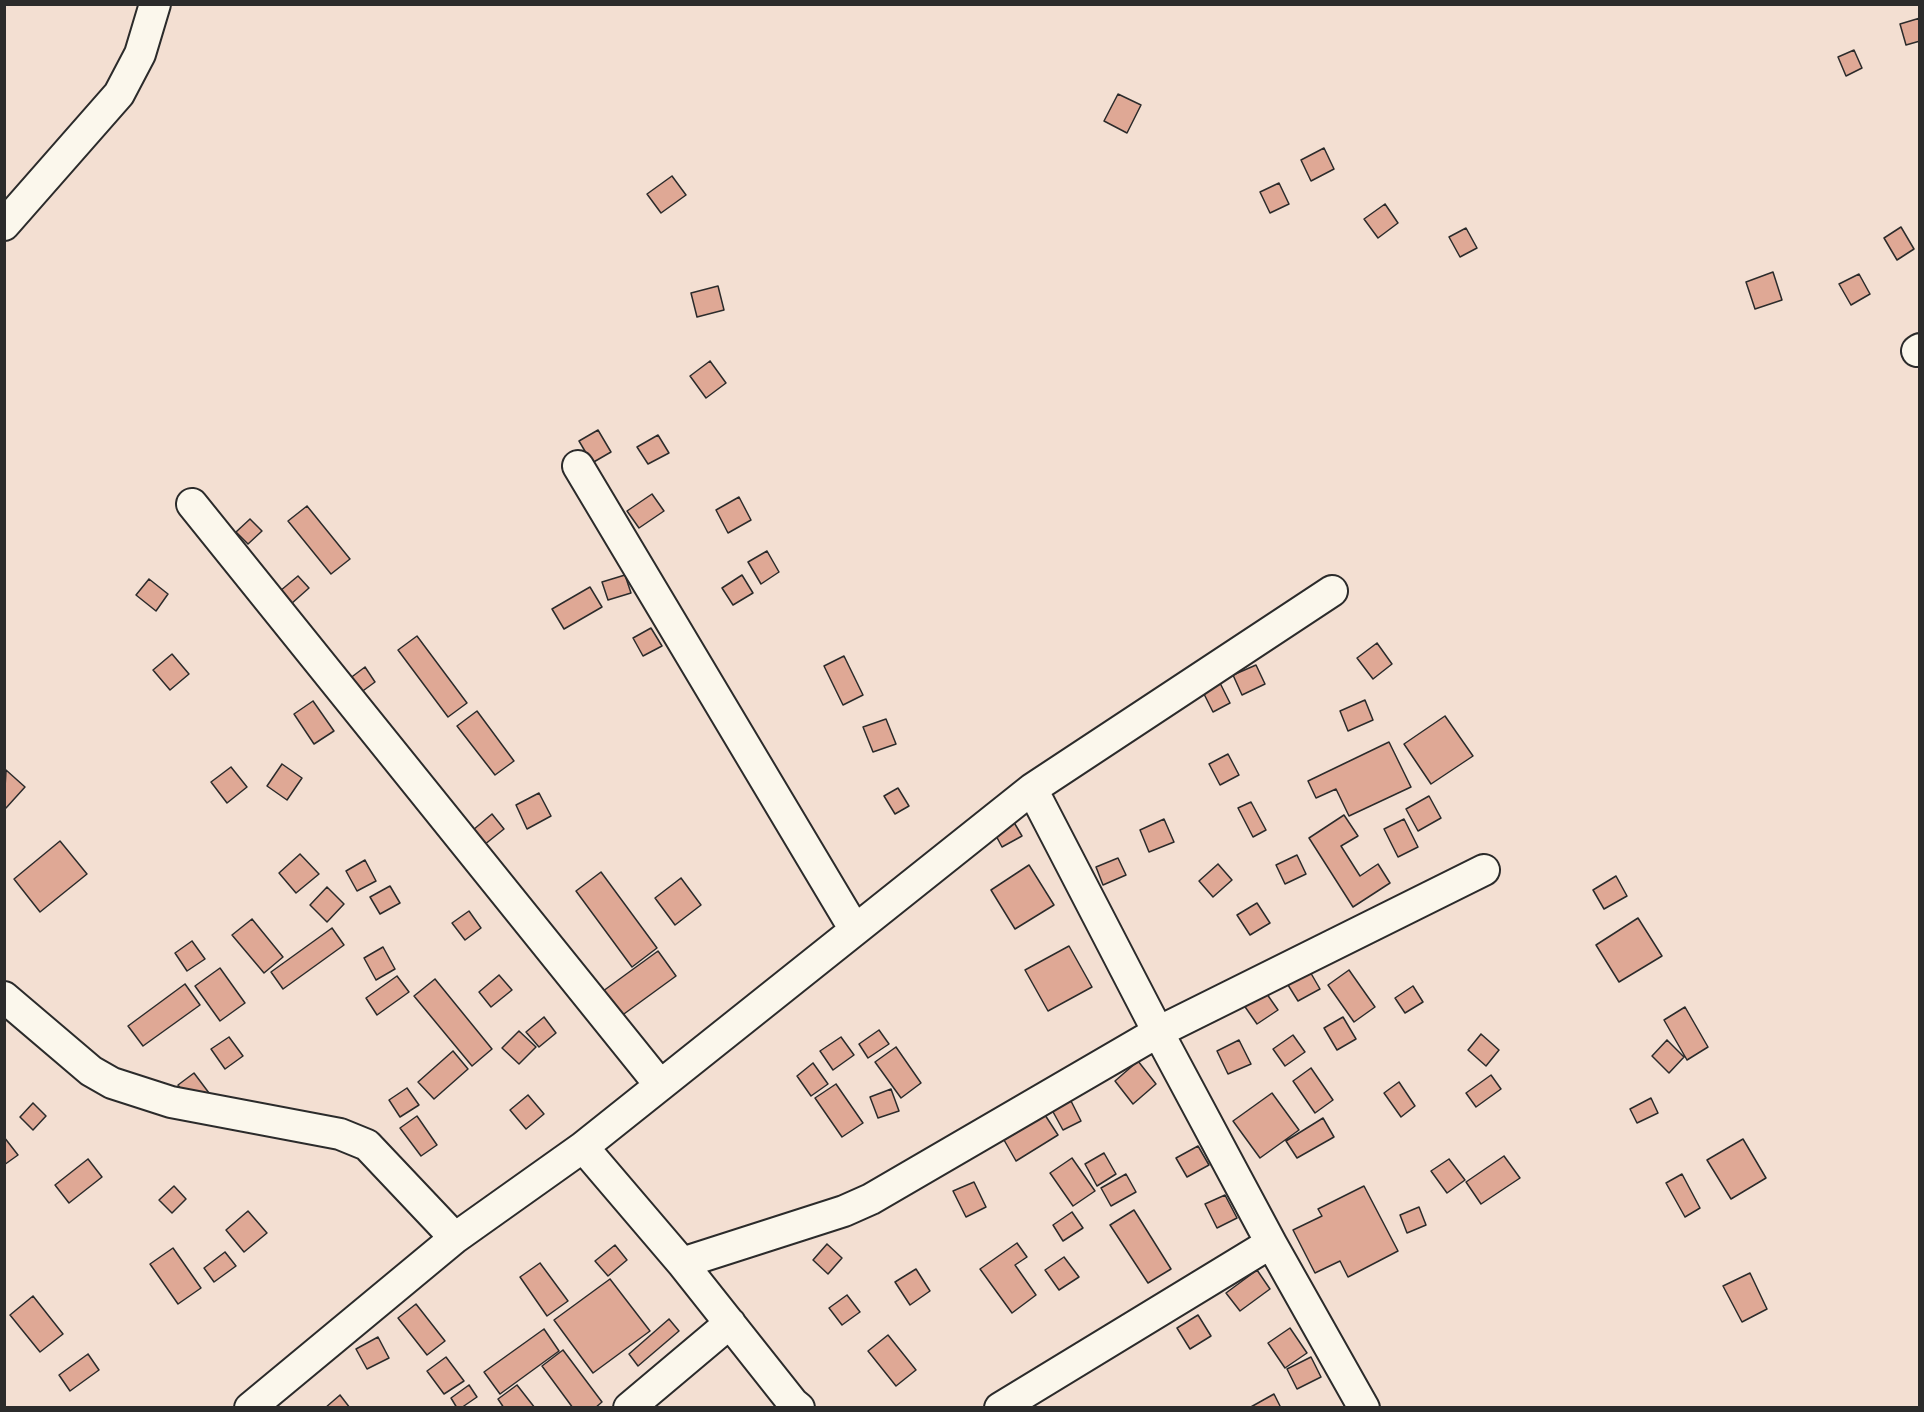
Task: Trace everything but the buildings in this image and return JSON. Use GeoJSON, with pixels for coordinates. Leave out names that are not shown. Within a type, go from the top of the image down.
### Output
{"type":"FeatureCollection","features":[{"type":"Feature","properties":{"kind":"street"},"geometry":{"type":"LineString","coordinates":[[4,225],[120,94],[140,54],[155,4]]}},
{"type":"Feature","properties":{"kind":"street"},"geometry":{"type":"LineString","coordinates":[[578,466],[855,930]]}},
{"type":"Feature","properties":{"kind":"street"},"geometry":{"type":"LineString","coordinates":[[192,504],[660,1085]]}},
{"type":"Feature","properties":{"kind":"street"},"geometry":{"type":"LineString","coordinates":[[249,1407],[455,1238],[583,1147],[1032,789],[1332,591]]}},
{"type":"Feature","properties":{"kind":"street"},"geometry":{"type":"LineString","coordinates":[[1032,789],[1271,1243],[1364,1407]]}},
{"type":"Feature","properties":{"kind":"street"},"geometry":{"type":"LineString","coordinates":[[682,1263],[844,1211],[871,1199],[1158,1032],[1484,870]]}},
{"type":"Feature","properties":{"kind":"street"},"geometry":{"type":"LineString","coordinates":[[4,997],[91,1071],[112,1083],[171,1102],[340,1134],[367,1145],[455,1238]]}},
{"type":"Feature","properties":{"kind":"street"},"geometry":{"type":"LineString","coordinates":[[583,1147],[682,1263],[799,1407]]}},
{"type":"Feature","properties":{"kind":"street"},"geometry":{"type":"LineString","coordinates":[[1000,1407],[1271,1243]]}},
{"type":"Feature","properties":{"kind":"street"},"geometry":{"type":"LineString","coordinates":[[629,1407],[730,1323]]}}]}
